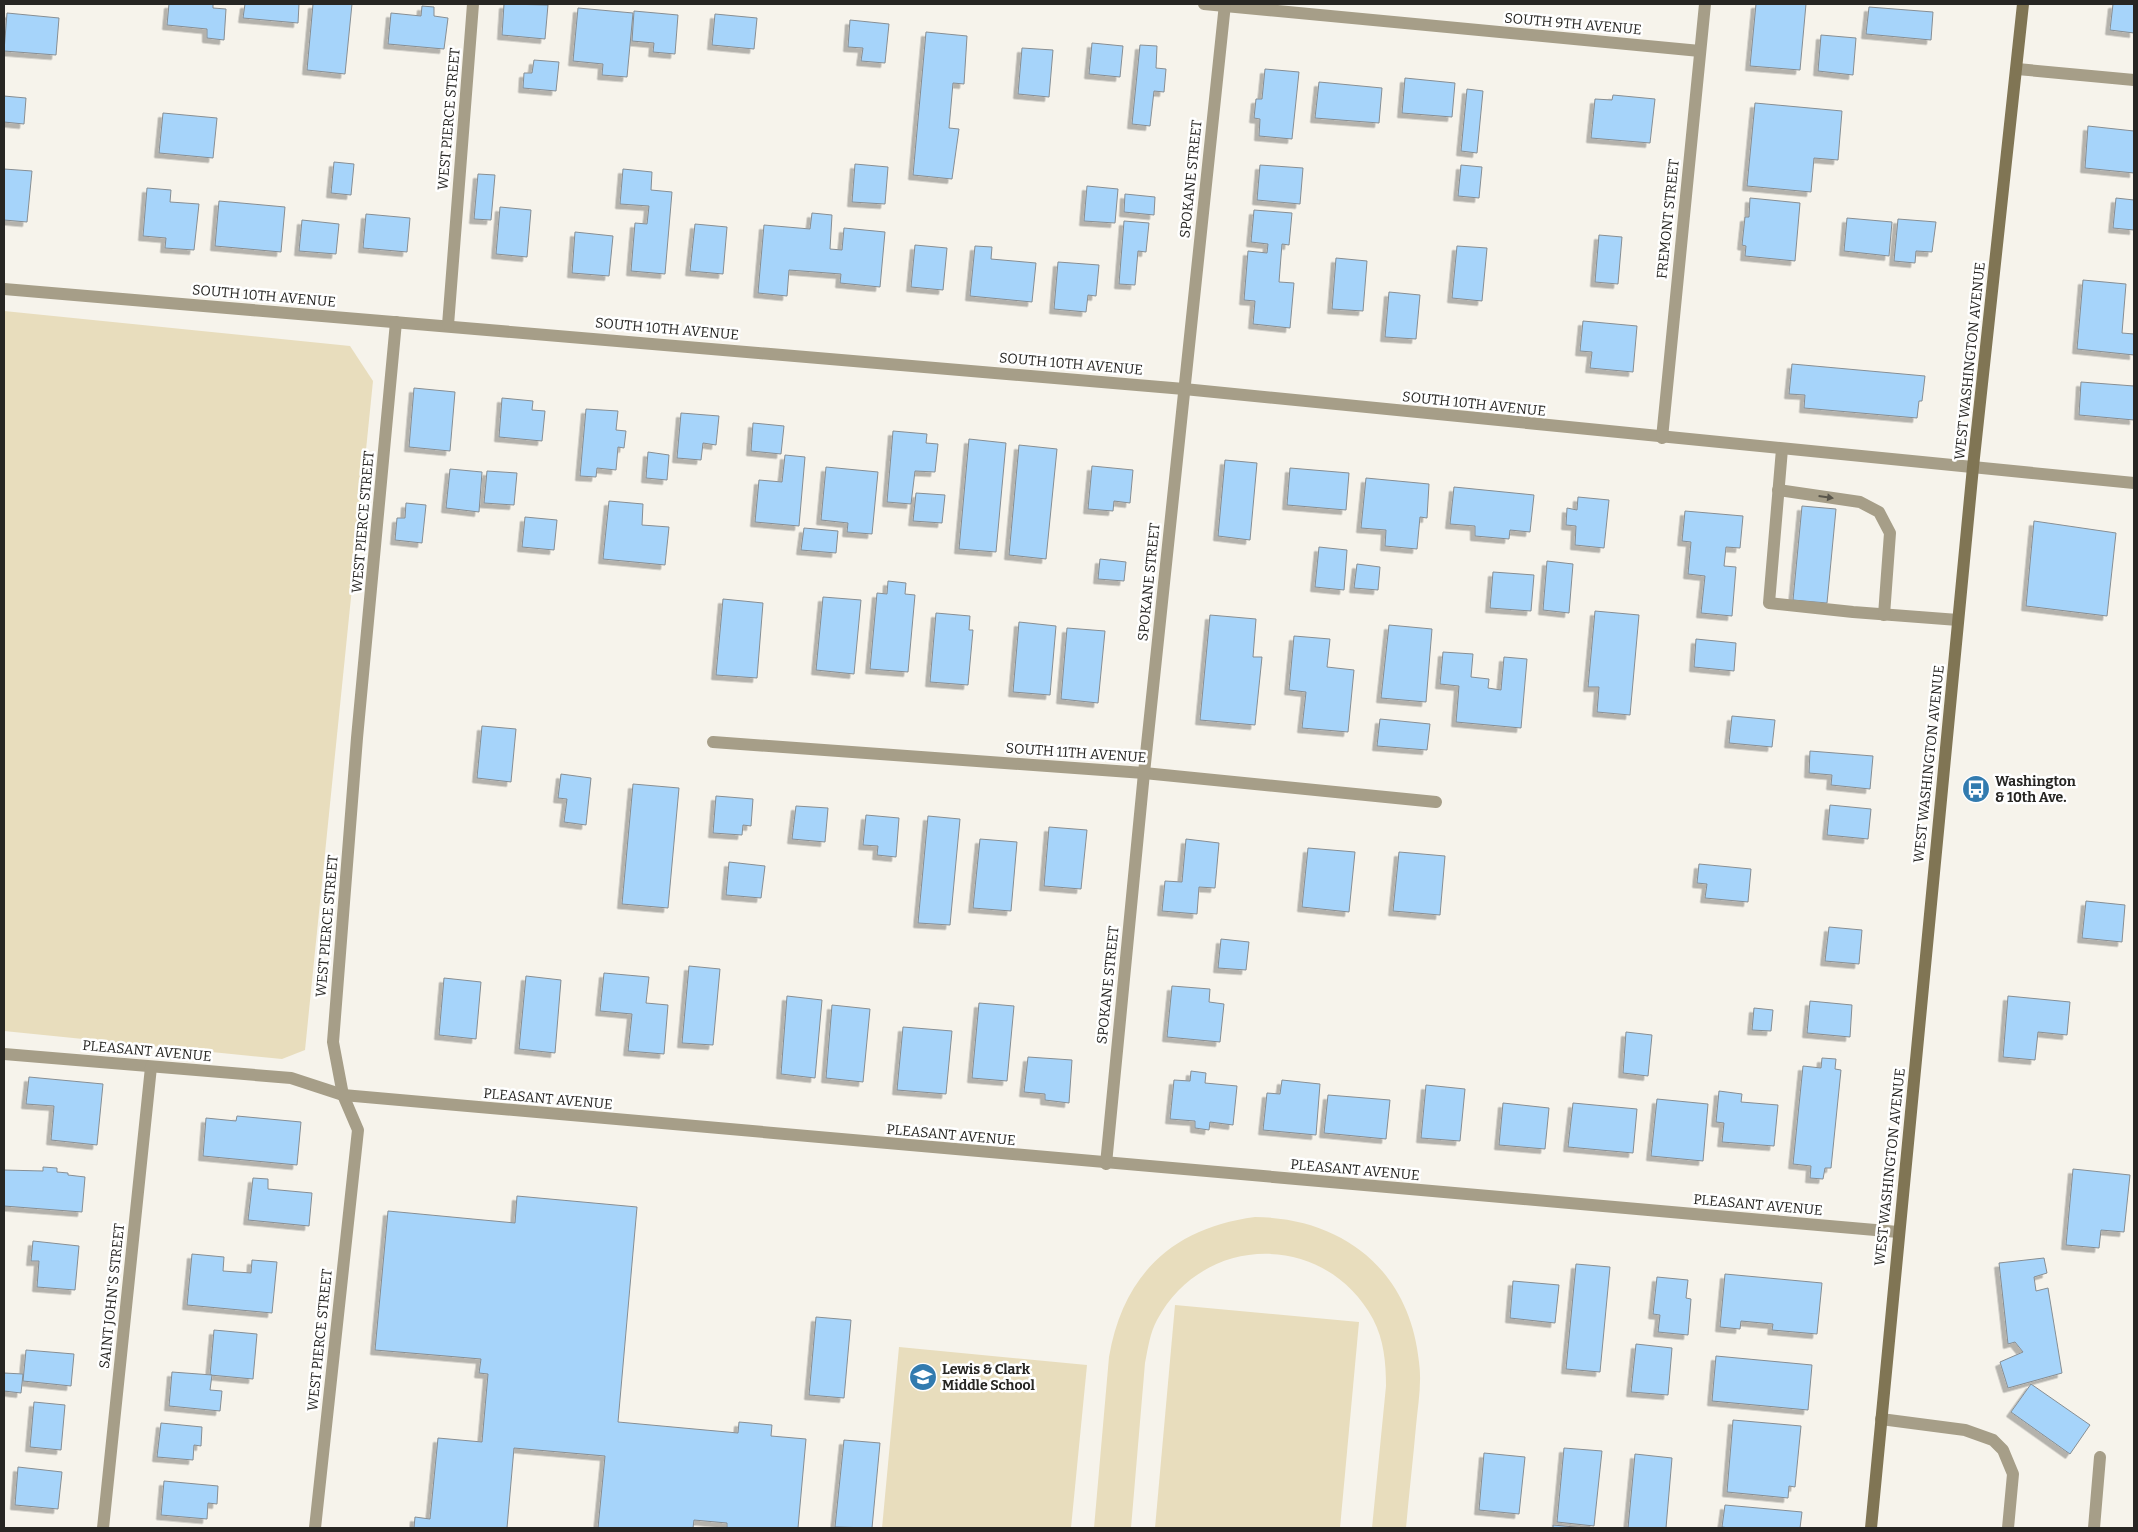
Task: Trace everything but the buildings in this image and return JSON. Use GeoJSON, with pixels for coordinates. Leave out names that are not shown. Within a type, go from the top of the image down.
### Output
{"type":"FeatureCollection","features":[{"type":"Feature","properties":{"kind":"main road","name":"WEST WASHINGTON AVENUE"},"geometry":{"type":"LineString","coordinates":[[1870,1528],[1973,467],[2018,69],[2023,4]]}},
{"type":"Feature","properties":{"kind":"street","name":"WEST PIERCE STREET"},"geometry":{"type":"LineString","coordinates":[[448,326],[474,4]]}},
{"type":"Feature","properties":{"kind":"street","name":"SOUTH 9TH AVENUE"},"geometry":{"type":"LineString","coordinates":[[1204,4],[1700,51]]}},
{"type":"Feature","properties":{"kind":"street","name":"FREMONT STREET"},"geometry":{"type":"LineString","coordinates":[[1662,438],[1705,4]]}},
{"type":"Feature","properties":{"kind":"street","name":"SPOKANE STREET"},"geometry":{"type":"LineString","coordinates":[[1106,1164],[1144,773],[1225,5]]}},
{"type":"Feature","properties":{"kind":"street"},"geometry":{"type":"LineString","coordinates":[[2018,69],[2134,80]]}},
{"type":"Feature","properties":{"kind":"street","name":"SOUTH 10TH AVENUE"},"geometry":{"type":"LineString","coordinates":[[4,289],[1184,389],[1662,438],[2134,483]]}},
{"type":"Feature","properties":{"kind":"street","name":"WEST PIERCE STREET"},"geometry":{"type":"LineString","coordinates":[[315,1528],[358,1130],[343,1095],[333,1042],[357,738],[396,322]]}},
{"type":"Feature","properties":{"kind":"street"},"geometry":{"type":"LineString","coordinates":[[1782,449],[1769,603],[1884,615],[1958,620]]}},
{"type":"Feature","properties":{"kind":"street"},"geometry":{"type":"LineString","coordinates":[[1778,490],[1860,502],[1879,512],[1890,533],[1884,615]]}},
{"type":"Feature","properties":{"kind":"street","name":"SOUTH 11TH AVENUE"},"geometry":{"type":"LineString","coordinates":[[713,742],[1144,773],[1436,802]]}},
{"type":"Feature","properties":{"kind":"street","name":"PLEASANT AVENUE"},"geometry":{"type":"LineString","coordinates":[[4,1054],[151,1068],[291,1078],[343,1095],[1106,1164],[1898,1232]]}},
{"type":"Feature","properties":{"kind":"street","name":"SAINT JOHN'S STREET"},"geometry":{"type":"LineString","coordinates":[[103,1528],[151,1068]]}},
{"type":"Feature","properties":{"kind":"street"},"geometry":{"type":"LineString","coordinates":[[1881,1419],[1965,1430],[1993,1440],[2004,1450],[2013,1474],[2008,1528]]}},
{"type":"Feature","properties":{"kind":"street"},"geometry":{"type":"LineString","coordinates":[[2094,1528],[2100,1457]]}},
{"type":"Feature","properties":{"kind":"shaded area"},"geometry":{"type":"Polygon","coordinates":[[[4,311],[350,346],[373,381],[305,1050],[282,1059],[4,1031],[4,311]]]}},
{"type":"Feature","properties":{"kind":"shaded area"},"geometry":{"type":"Polygon","coordinates":[[[1255,1217],[1287,1220],[1317,1227],[1344,1239],[1367,1256],[1387,1276],[1402,1301],[1413,1330],[1420,1378],[1406,1528],[1372,1528],[1386,1386],[1384,1352],[1380,1335],[1373,1319],[1352,1290],[1326,1270],[1296,1258],[1265,1254],[1234,1258],[1204,1270],[1178,1291],[1157,1320],[1151,1335],[1145,1363],[1131,1528],[1094,1528],[1109,1357],[1116,1328],[1126,1302],[1139,1280],[1156,1260],[1176,1245],[1199,1232],[1225,1223],[1255,1217]]]}},
{"type":"Feature","properties":{"kind":"shaded area"},"geometry":{"type":"Polygon","coordinates":[[[1175,1305],[1359,1322],[1340,1528],[1155,1528],[1175,1305]]]}},
{"type":"Feature","properties":{"kind":"shaded area"},"geometry":{"type":"Polygon","coordinates":[[[899,1347],[1087,1365],[1071,1528],[882,1528],[899,1347]]]}},
{"type":"Feature","properties":{"kind":"place","name":"Washington & 10th Ave."},"geometry":{"type":"Point","coordinates":[1976,789]}},
{"type":"Feature","properties":{"kind":"place","name":"Lewis & Clark Middle School"},"geometry":{"type":"Point","coordinates":[923,1377]}}]}
